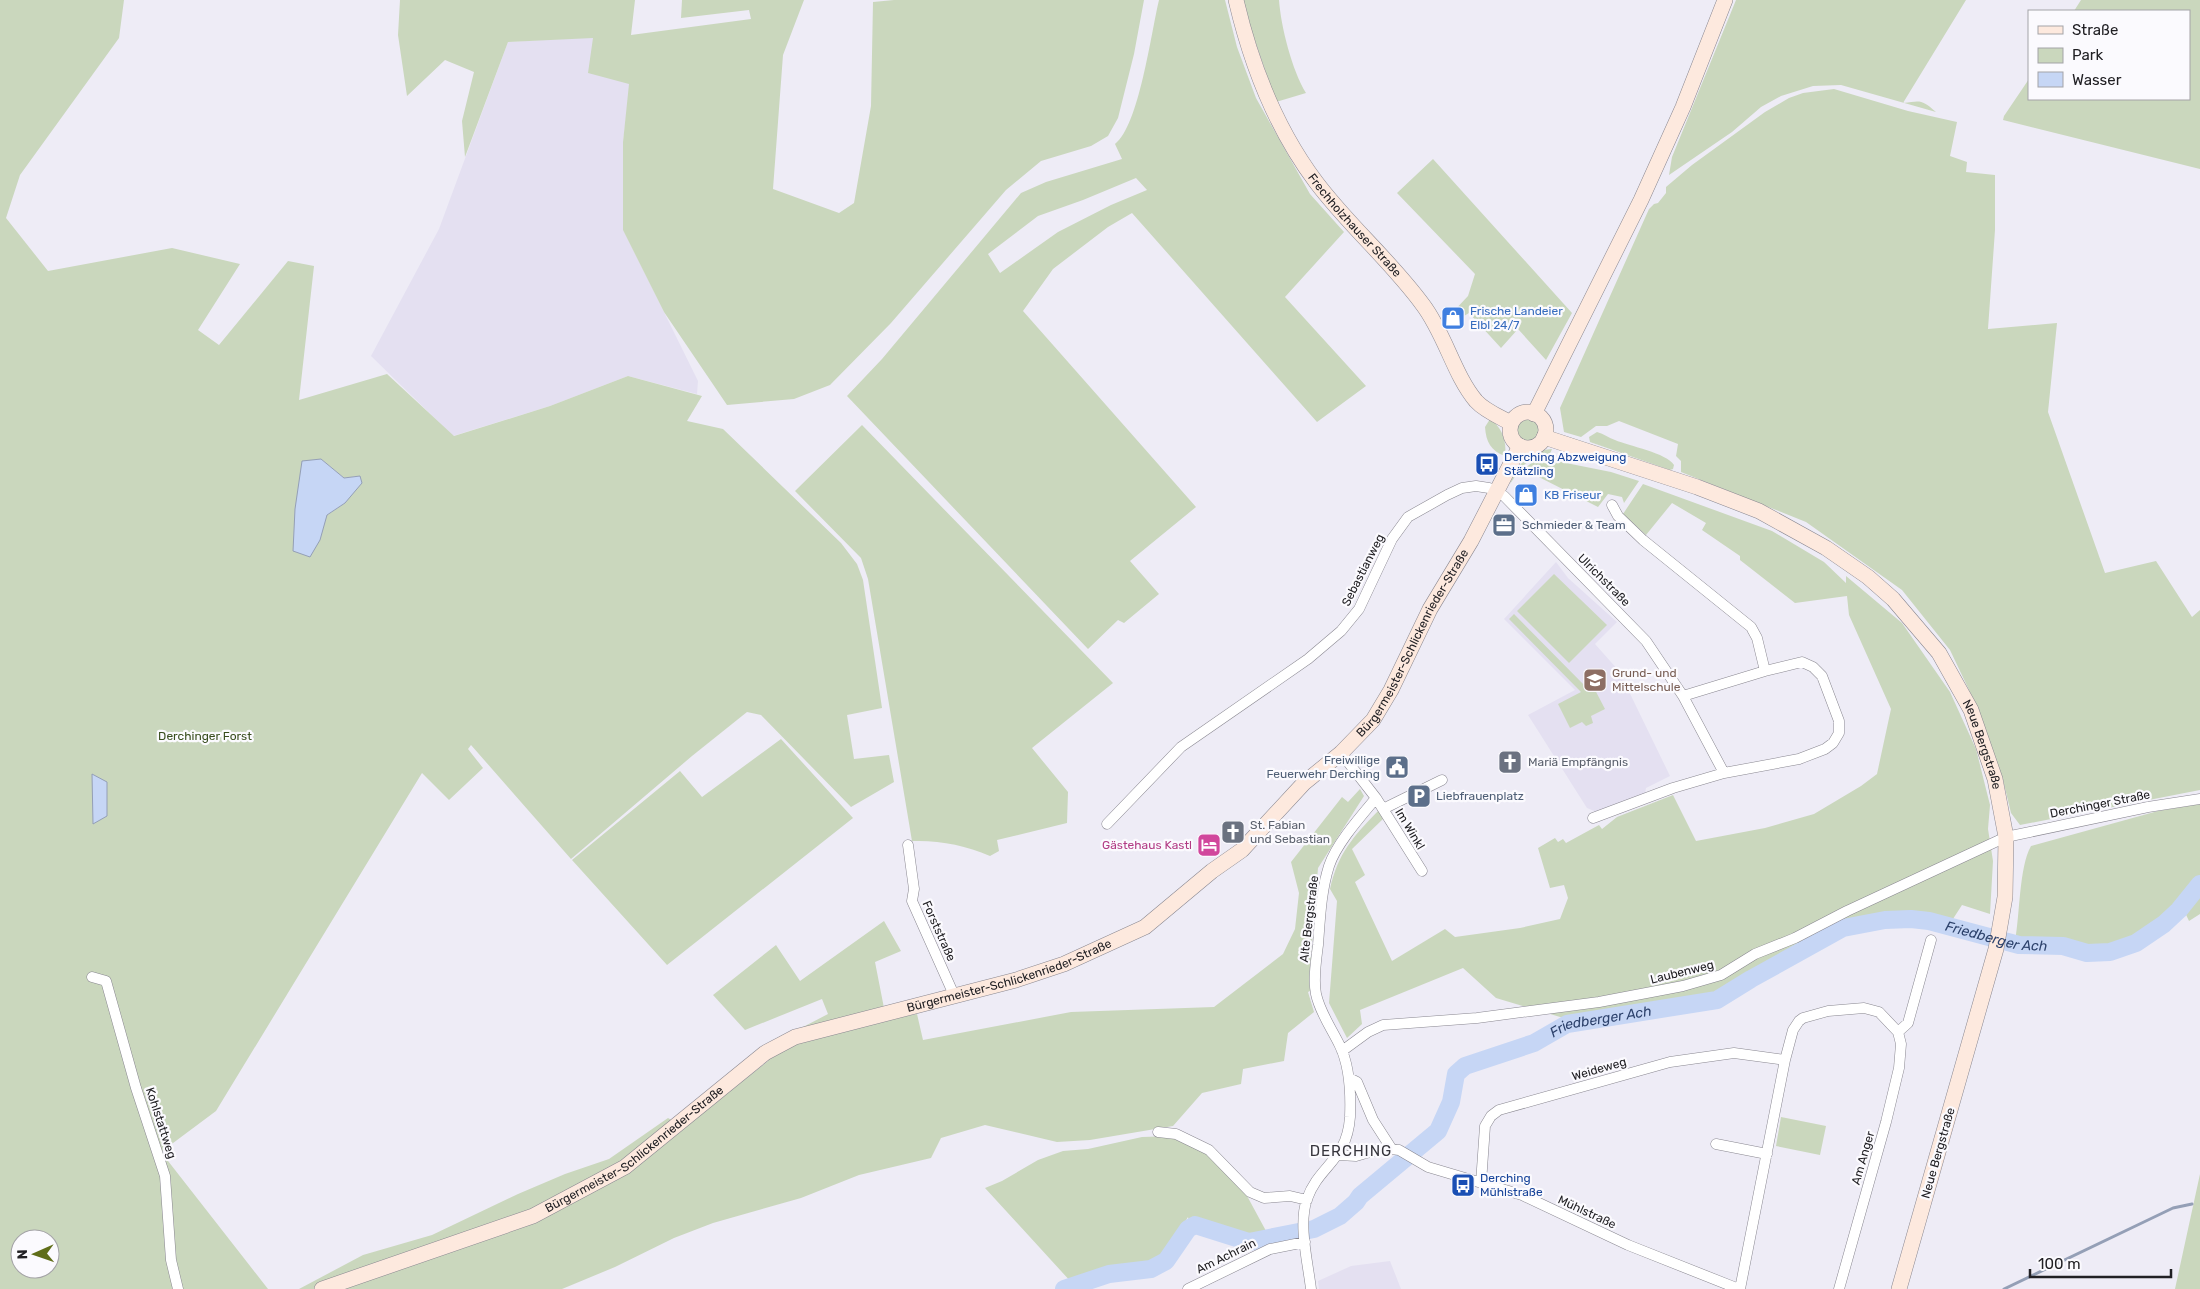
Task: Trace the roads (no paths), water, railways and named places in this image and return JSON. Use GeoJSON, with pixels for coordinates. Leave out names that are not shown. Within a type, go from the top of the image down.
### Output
{"type":"FeatureCollection","features":[{"type":"Feature","properties":{"kind":"street","name":"Frechholzhauser Straße"},"geometry":{"type":"LineString","coordinates":[[1236,0],[1261,81],[1296,152],[1317,183],[1424,306],[1441,333],[1466,386],[1476,401],[1511,424]]}},
{"type":"Feature","properties":{"kind":"street"},"geometry":{"type":"LineString","coordinates":[[1534,414],[1641,200],[1683,107],[1725,0]]}},
{"type":"Feature","properties":{"kind":"street"},"geometry":{"type":"LineString","coordinates":[[1521,414],[1534,414],[1544,424],[1544,437],[1534,447],[1520,446],[1511,437],[1511,424],[1521,414]]}},
{"type":"Feature","properties":{"kind":"street","name":"Neue Bergstraße"},"geometry":{"type":"LineString","coordinates":[[1544,437],[1697,486],[1760,511],[1826,548],[1868,577],[1893,599],[1939,653],[1971,710],[1995,779],[2006,837],[2005,897],[1996,948],[1899,1289]]}},
{"type":"Feature","properties":{"kind":"street","name":"Bürgermeister-Schlickenrieder-Straße"},"geometry":{"type":"LineString","coordinates":[[322,1289],[533,1216],[625,1167],[765,1053],[795,1037],[1016,980],[1064,964],[1146,927],[1212,871],[1242,850],[1304,783],[1341,753],[1368,726],[1382,706],[1430,609],[1497,492],[1520,446]]}},
{"type":"Feature","properties":{"kind":"street","name":"Sebastianweg"},"geometry":{"type":"LineString","coordinates":[[1107,824],[1181,747],[1308,659],[1349,623],[1358,609],[1392,539],[1408,517],[1447,494],[1462,488],[1476,486],[1497,492]]}},
{"type":"Feature","properties":{"kind":"street","name":"Ulrichstraße"},"geometry":{"type":"LineString","coordinates":[[1497,492],[1504,496],[1646,641],[1684,696],[1724,773]]}},
{"type":"Feature","properties":{"kind":"street"},"geometry":{"type":"LineString","coordinates":[[1612,505],[1618,516],[1643,540],[1751,627],[1757,638],[1765,671]]}},
{"type":"Feature","properties":{"kind":"street"},"geometry":{"type":"LineString","coordinates":[[1593,818],[1673,788],[1724,773],[1799,759],[1825,749],[1833,743],[1838,733],[1839,721],[1822,676],[1813,667],[1802,662],[1765,671],[1684,696]]}},
{"type":"Feature","properties":{"kind":"street"},"geometry":{"type":"LineString","coordinates":[[1341,753],[1376,798]]}},
{"type":"Feature","properties":{"kind":"street"},"geometry":{"type":"LineString","coordinates":[[1383,809],[1442,780]]}},
{"type":"Feature","properties":{"kind":"street","name":"Im Winkl"},"geometry":{"type":"LineString","coordinates":[[1376,798],[1422,871]]}},
{"type":"Feature","properties":{"kind":"street","name":"Alte Bergstraße"},"geometry":{"type":"LineString","coordinates":[[1311,1289],[1304,1226],[1307,1200],[1319,1178],[1338,1155],[1348,1134],[1350,1105],[1349,1078],[1342,1051],[1324,1016],[1316,994],[1316,969],[1324,884],[1329,865],[1340,845],[1376,798]]}},
{"type":"Feature","properties":{"kind":"street","name":"Derchinger Straße"},"geometry":{"type":"LineString","coordinates":[[2006,837],[2148,807],[2200,799]]}},
{"type":"Feature","properties":{"kind":"street","name":"Laubenweg"},"geometry":{"type":"LineString","coordinates":[[1342,1051],[1368,1032],[1383,1025],[1476,1018],[1599,1002],[1683,986],[1721,976],[1754,954],[1795,938],[1847,911],[2006,837]]}},
{"type":"Feature","properties":{"kind":"street","name":"Forststraße"},"geometry":{"type":"LineString","coordinates":[[908,845],[914,889],[912,901],[954,995]]}},
{"type":"Feature","properties":{"kind":"street"},"geometry":{"type":"LineString","coordinates":[[1740,1289],[1785,1060],[1793,1030],[1803,1018],[1828,1011],[1855,1008],[1872,1009],[1885,1016],[1898,1032],[1908,1023],[1931,940]]}},
{"type":"Feature","properties":{"kind":"street","name":"Kohlstattweg"},"geometry":{"type":"LineString","coordinates":[[92,978],[106,982],[136,1088],[165,1176],[171,1260],[178,1289]]}},
{"type":"Feature","properties":{"kind":"street","name":"Am Anger"},"geometry":{"type":"LineString","coordinates":[[1839,1289],[1886,1122],[1899,1068],[1901,1044],[1898,1032]]}},
{"type":"Feature","properties":{"kind":"street","name":"Weideweg"},"geometry":{"type":"LineString","coordinates":[[1482,1183],[1485,1126],[1491,1116],[1499,1110],[1670,1062],[1734,1054],[1785,1060]]}},
{"type":"Feature","properties":{"kind":"street","name":"Alte Bergstraße"},"geometry":{"type":"LineString","coordinates":[[1349,1078],[1357,1082],[1373,1120],[1390,1148]]}},
{"type":"Feature","properties":{"kind":"street"},"geometry":{"type":"LineString","coordinates":[[1158,1132],[1176,1134],[1209,1150],[1250,1192],[1264,1198],[1290,1196],[1307,1200]]}},
{"type":"Feature","properties":{"kind":"street"},"geometry":{"type":"LineString","coordinates":[[1716,1144],[1767,1154]]}},
{"type":"Feature","properties":{"kind":"street"},"geometry":{"type":"LineString","coordinates":[[1338,1155],[1356,1156],[1377,1149],[1390,1148]]}},
{"type":"Feature","properties":{"kind":"street","name":"Mühlstraße"},"geometry":{"type":"LineString","coordinates":[[1390,1148],[1404,1153],[1428,1168],[1522,1195],[1628,1245],[1740,1289]]}},
{"type":"Feature","properties":{"kind":"street","name":"Am Achrain"},"geometry":{"type":"LineString","coordinates":[[1188,1289],[1270,1249],[1305,1240]]}},
{"type":"Feature","properties":{"kind":"water"},"geometry":{"type":"Polygon","coordinates":[[[321,459],[344,478],[360,476],[362,483],[345,503],[327,515],[320,540],[310,557],[293,551],[295,509],[302,461],[321,459]]]}},
{"type":"Feature","properties":{"kind":"water"},"geometry":{"type":"Polygon","coordinates":[[[92,774],[107,782],[107,816],[93,824],[92,774]]]}},
{"type":"Feature","properties":{"kind":"waterway","name":"Friedberger Ach"},"geometry":{"type":"LineString","coordinates":[[1064,1289],[1109,1274],[1151,1269],[1166,1261],[1188,1229],[1195,1225],[1249,1242],[1314,1229],[1340,1216],[1360,1196],[1438,1131],[1451,1102],[1456,1074],[1465,1066],[1534,1043],[1567,1024],[1717,1000],[1843,928],[1885,920],[1911,919],[1929,921],[2019,945],[2063,946],[2087,953],[2110,952],[2136,943],[2164,924],[2179,910],[2200,884]]}},
{"type":"Feature","properties":{"kind":"waterway"},"geometry":{"type":"LineString","coordinates":[[2004,1289],[2173,1208],[2192,1204]]}},
{"type":"Feature","properties":{"kind":"place","name":"Frische Landeier Elbl 24/7"},"geometry":{"type":"Point","coordinates":[1453,318]}},
{"type":"Feature","properties":{"kind":"place","name":"Derching Abzweigung Stätzling"},"geometry":{"type":"Point","coordinates":[1487,464]}},
{"type":"Feature","properties":{"kind":"place","name":"KB Friseur"},"geometry":{"type":"Point","coordinates":[1526,495]}},
{"type":"Feature","properties":{"kind":"place","name":"Schmieder & Team"},"geometry":{"type":"Point","coordinates":[1504,525]}},
{"type":"Feature","properties":{"kind":"place","name":"Grund- und Mittelschule"},"geometry":{"type":"Point","coordinates":[1595,680]}},
{"type":"Feature","properties":{"kind":"place","name":"Mariä Empfängnis"},"geometry":{"type":"Point","coordinates":[1510,762]}},
{"type":"Feature","properties":{"kind":"place","name":"Freiwillige Feuerwehr Derching"},"geometry":{"type":"Point","coordinates":[1397,767]}},
{"type":"Feature","properties":{"kind":"place","name":"Liebfrauenplatz"},"geometry":{"type":"Point","coordinates":[1419,796]}},
{"type":"Feature","properties":{"kind":"place","name":"St. Fabian und Sebastian"},"geometry":{"type":"Point","coordinates":[1233,832]}},
{"type":"Feature","properties":{"kind":"place","name":"Gästehaus Kastl"},"geometry":{"type":"Point","coordinates":[1209,845]}},
{"type":"Feature","properties":{"kind":"place","name":"Derching Mühlstraße"},"geometry":{"type":"Point","coordinates":[1463,1185]}},
{"type":"Feature","properties":{"kind":"district","name":"DERCHING"},"geometry":{"type":"Point","coordinates":[1351,1151]}},
{"type":"Feature","properties":{"kind":"park label","name":"Derchinger Forst"},"geometry":{"type":"Point","coordinates":[205,736]}}]}
